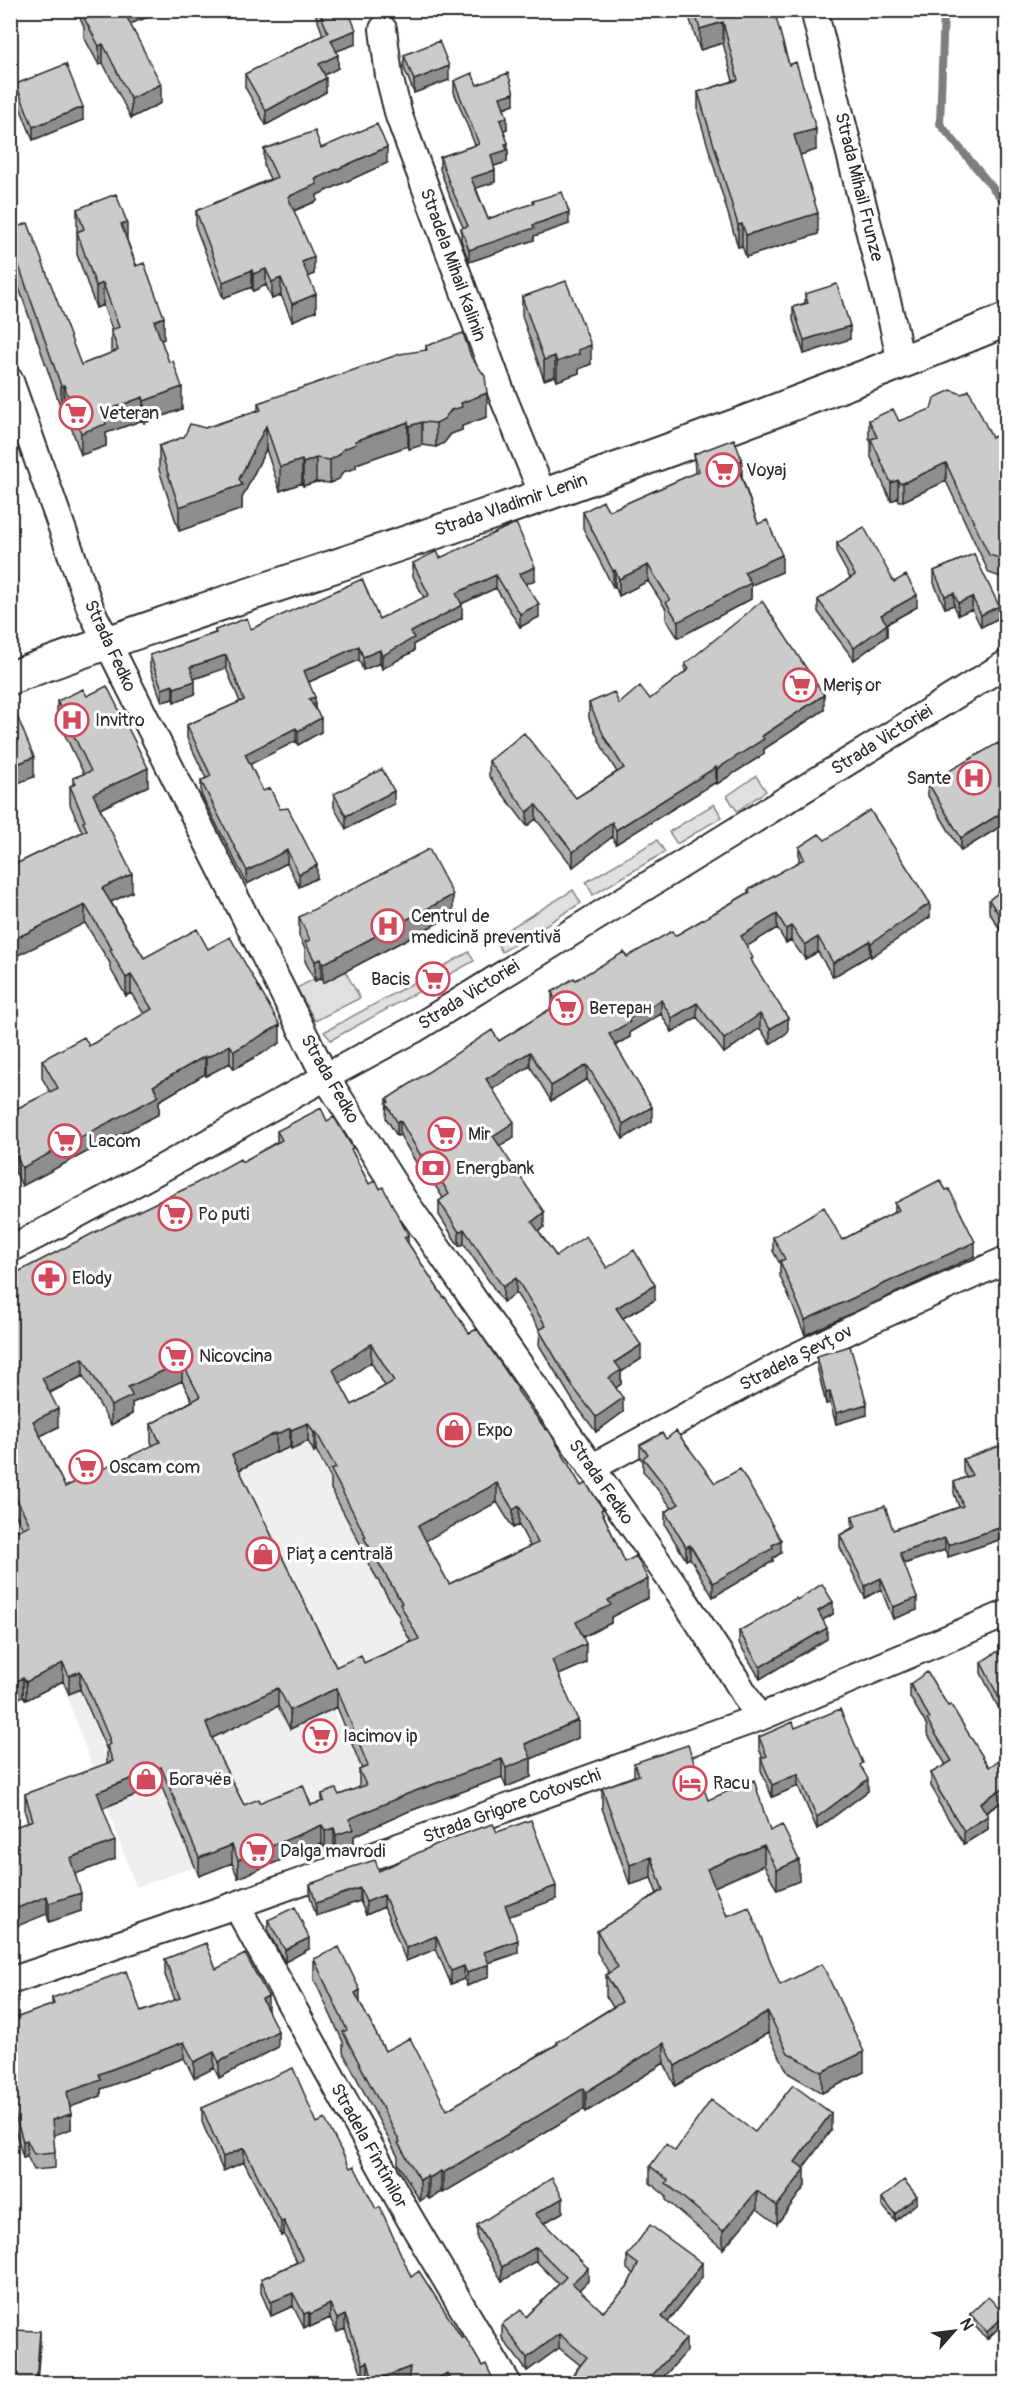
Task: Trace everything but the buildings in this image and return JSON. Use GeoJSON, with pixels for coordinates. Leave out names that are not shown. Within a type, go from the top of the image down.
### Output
{"type":"FeatureCollection","features":[{"type":"Feature","properties":{"kind":"main road","name":"Strada Vladimir Lenin"},"geometry":{"type":"LineString","coordinates":[[10,678],[106,642],[543,495],[901,363],[1006,320]]}},
{"type":"Feature","properties":{"kind":"street","name":"Strada Mihail Frunze"},"geometry":{"type":"LineString","coordinates":[[814,10],[901,363]]}},
{"type":"Feature","properties":{"kind":"street","name":"Stradela Mihail Kalinin"},"geometry":{"type":"LineString","coordinates":[[383,29],[389,76],[399,116],[494,375],[543,495]]}},
{"type":"Feature","properties":{"kind":"street","name":"Strada Fedko"},"geometry":{"type":"LineString","coordinates":[[10,381],[91,610],[325,1076],[403,1199],[679,1592],[758,1718]]}},
{"type":"Feature","properties":{"kind":"street","name":"Strada Victoriei"},"geometry":{"type":"LineString","coordinates":[[10,1248],[63,1223],[325,1076],[415,1029],[1006,664]]}},
{"type":"Feature","properties":{"kind":"street","name":"Stradela Șevțov"},"geometry":{"type":"LineString","coordinates":[[591,1468],[791,1359],[868,1321],[1006,1260]]}},
{"type":"Feature","properties":{"kind":"street","name":"Strada Grigore Cotovschi"},"geometry":{"type":"LineString","coordinates":[[10,1981],[236,1905],[758,1718],[1006,1614]]}},
{"type":"Feature","properties":{"kind":"street","name":"Stradela Fîntînilor"},"geometry":{"type":"LineString","coordinates":[[236,1905],[410,2219],[508,2384]]}},
{"type":"Feature","properties":{"kind":"shaded area"},"geometry":{"type":"Polygon","coordinates":[[[756,776],[766,791],[737,811],[727,796],[756,776]]]}},
{"type":"Feature","properties":{"kind":"shaded area"},"geometry":{"type":"Polygon","coordinates":[[[714,804],[722,817],[677,844],[669,832],[714,804]]]}},
{"type":"Feature","properties":{"kind":"shaded area"},"geometry":{"type":"Polygon","coordinates":[[[657,840],[665,852],[593,895],[586,882],[657,840]]]}},
{"type":"Feature","properties":{"kind":"shaded area"},"geometry":{"type":"Polygon","coordinates":[[[573,890],[581,903],[502,952],[494,938],[573,890]]]}},
{"type":"Feature","properties":{"kind":"shaded area"},"geometry":{"type":"Polygon","coordinates":[[[469,952],[474,961],[331,1040],[324,1032],[469,952]]]}},
{"type":"Feature","properties":{"kind":"shaded area"},"geometry":{"type":"Polygon","coordinates":[[[345,971],[360,998],[315,1021],[297,988],[314,979],[321,978],[323,982],[345,971]]]}},
{"type":"Feature","properties":{"kind":"shaded area","name":"Piața centrală"},"geometry":{"type":"Polygon","coordinates":[[[294,1297],[464,1613],[512,1630],[333,1709],[385,1819],[230,1855],[136,1887],[61,1680],[201,1412],[294,1297]]]}},
{"type":"Feature","properties":{"kind":"waterway"},"geometry":{"type":"LineString","coordinates":[[944,10],[940,124],[1006,204]]}},
{"type":"Feature","properties":{"kind":"place","name":"Veteran"},"geometry":{"type":"Point","coordinates":[76,413]}},
{"type":"Feature","properties":{"kind":"place","name":"Voyaj"},"geometry":{"type":"Point","coordinates":[723,470]}},
{"type":"Feature","properties":{"kind":"place","name":"Merișor"},"geometry":{"type":"Point","coordinates":[800,685]}},
{"type":"Feature","properties":{"kind":"place","name":"Invitro"},"geometry":{"type":"Point","coordinates":[72,720]}},
{"type":"Feature","properties":{"kind":"place","name":"Sante"},"geometry":{"type":"Point","coordinates":[974,778]}},
{"type":"Feature","properties":{"kind":"place","name":"Centrul de medicină preventivă"},"geometry":{"type":"Point","coordinates":[388,926]}},
{"type":"Feature","properties":{"kind":"place","name":"Bacis"},"geometry":{"type":"Point","coordinates":[433,979]}},
{"type":"Feature","properties":{"kind":"place","name":"Ветеран"},"geometry":{"type":"Point","coordinates":[566,1008]}},
{"type":"Feature","properties":{"kind":"place","name":"Mir"},"geometry":{"type":"Point","coordinates":[445,1134]}},
{"type":"Feature","properties":{"kind":"place","name":"Lacom"},"geometry":{"type":"Point","coordinates":[65,1141]}},
{"type":"Feature","properties":{"kind":"place","name":"Energbank"},"geometry":{"type":"Point","coordinates":[433,1168]}},
{"type":"Feature","properties":{"kind":"place","name":"Po puti"},"geometry":{"type":"Point","coordinates":[175,1214]}},
{"type":"Feature","properties":{"kind":"place","name":"Elody"},"geometry":{"type":"Point","coordinates":[49,1278]}},
{"type":"Feature","properties":{"kind":"place","name":"Nicovcina"},"geometry":{"type":"Point","coordinates":[176,1356]}},
{"type":"Feature","properties":{"kind":"place","name":"Expo"},"geometry":{"type":"Point","coordinates":[454,1430]}},
{"type":"Feature","properties":{"kind":"place","name":"Oscam com"},"geometry":{"type":"Point","coordinates":[86,1467]}},
{"type":"Feature","properties":{"kind":"place","name":"Piața centrală"},"geometry":{"type":"Point","coordinates":[263,1554]}},
{"type":"Feature","properties":{"kind":"place","name":"Iacimov ip"},"geometry":{"type":"Point","coordinates":[320,1736]}},
{"type":"Feature","properties":{"kind":"place","name":"Богачёв"},"geometry":{"type":"Point","coordinates":[146,1779]}},
{"type":"Feature","properties":{"kind":"place","name":"Racu"},"geometry":{"type":"Point","coordinates":[690,1783]}},
{"type":"Feature","properties":{"kind":"place","name":"Dalga mavrodi"},"geometry":{"type":"Point","coordinates":[257,1851]}}]}
